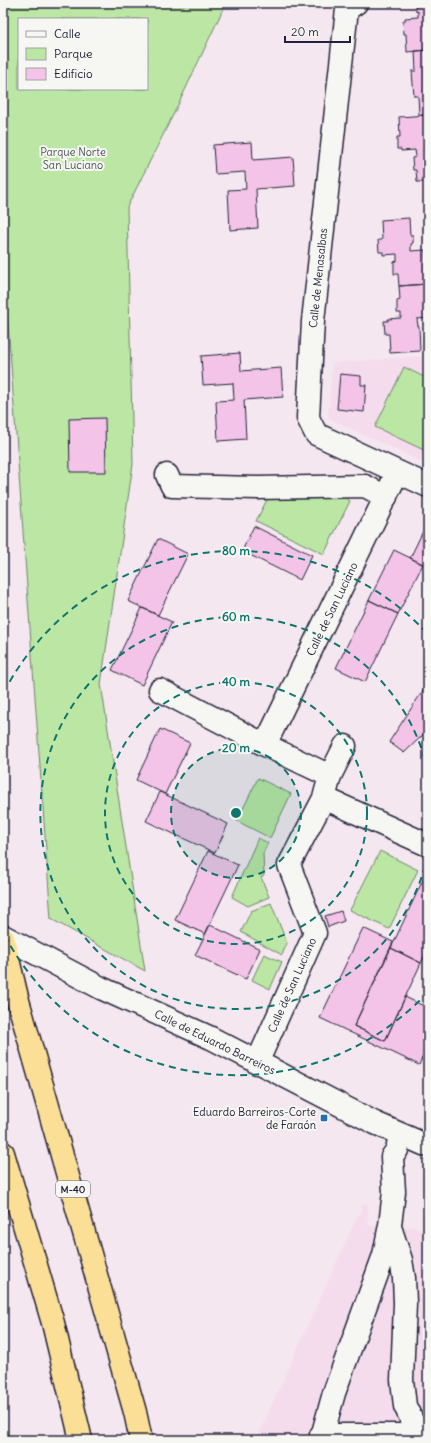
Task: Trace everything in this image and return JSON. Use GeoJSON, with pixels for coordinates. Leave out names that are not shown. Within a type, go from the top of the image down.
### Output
{"type":"FeatureCollection","features":[{"type":"Feature","properties":{"kind":"highway","name":"M-40"},"geometry":{"type":"LineString","coordinates":[[3,937],[17,997],[83,1226],[135,1412],[141,1440]]}},
{"type":"Feature","properties":{"kind":"highway"},"geometry":{"type":"LineString","coordinates":[[3,1153],[53,1323],[82,1440]]}},
{"type":"Feature","properties":{"kind":"street","name":"Calle de Menasalbas"},"geometry":{"type":"LineString","coordinates":[[356,3],[347,9],[346,17],[313,322],[308,418],[316,434],[397,473],[428,486]]}},
{"type":"Feature","properties":{"kind":"street","name":"Calle de San Luciano"},"geometry":{"type":"LineString","coordinates":[[265,745],[397,473]]}},
{"type":"Feature","properties":{"kind":"street"},"geometry":{"type":"LineString","coordinates":[[167,475],[172,486],[258,488],[365,486],[386,497]]}},
{"type":"Feature","properties":{"kind":"street"},"geometry":{"type":"LineString","coordinates":[[160,690],[265,745],[330,776]]}},
{"type":"Feature","properties":{"kind":"street","name":"Calle de San Luciano"},"geometry":{"type":"LineString","coordinates":[[257,1063],[315,933],[289,865],[324,798],[330,776],[345,746]]}},
{"type":"Feature","properties":{"kind":"street"},"geometry":{"type":"LineString","coordinates":[[324,798],[428,845]]}},
{"type":"Feature","properties":{"kind":"street","name":"Calle de Eduardo Barreiros"},"geometry":{"type":"LineString","coordinates":[[3,937],[101,988],[211,1038],[375,1123],[428,1146]]}},
{"type":"Feature","properties":{"kind":"street"},"geometry":{"type":"LineString","coordinates":[[400,1134],[397,1150],[392,1157],[394,1192],[390,1226],[384,1255],[334,1393],[321,1437],[424,1435]]}},
{"type":"Feature","properties":{"kind":"street"},"geometry":{"type":"LineString","coordinates":[[390,1226],[401,1260],[404,1278],[405,1303],[402,1380],[405,1406],[424,1435]]}},
{"type":"Feature","properties":{"kind":"shaded area"},"geometry":{"type":"Polygon","coordinates":[[[428,356],[428,465],[328,418],[332,363],[428,356]]]}},
{"type":"Feature","properties":{"kind":"shaded area"},"geometry":{"type":"Polygon","coordinates":[[[364,1204],[368,1204],[368,1226],[421,1227],[428,1218],[428,1440],[260,1440],[259,1433],[364,1204]]]}},
{"type":"Feature","properties":{"kind":"green space","name":"Parque Norte San Luciano"},"geometry":{"type":"Polygon","coordinates":[[[3,3],[226,3],[178,105],[127,207],[133,464],[101,684],[145,971],[51,919],[3,254],[3,3]]]}},
{"type":"Feature","properties":{"kind":"green space"},"geometry":{"type":"Polygon","coordinates":[[[404,367],[428,379],[428,452],[375,427],[404,367]]]}},
{"type":"Feature","properties":{"kind":"green space"},"geometry":{"type":"Polygon","coordinates":[[[271,492],[344,497],[350,501],[324,554],[256,521],[271,492]]]}},
{"type":"Feature","properties":{"kind":"green space"},"geometry":{"type":"Polygon","coordinates":[[[258,778],[291,794],[270,838],[237,821],[258,778]]]}},
{"type":"Feature","properties":{"kind":"green space"},"geometry":{"type":"Polygon","coordinates":[[[258,838],[268,843],[263,853],[264,876],[261,877],[269,897],[248,906],[232,897],[258,838]]]}},
{"type":"Feature","properties":{"kind":"green space"},"geometry":{"type":"Polygon","coordinates":[[[380,851],[418,870],[389,929],[350,910],[380,851]]]}},
{"type":"Feature","properties":{"kind":"green space"},"geometry":{"type":"Polygon","coordinates":[[[271,903],[287,943],[282,955],[241,932],[251,911],[271,903]]]}},
{"type":"Feature","properties":{"kind":"green space"},"geometry":{"type":"Polygon","coordinates":[[[264,954],[282,962],[270,989],[252,980],[264,954]]]}},
{"type":"Feature","properties":{"kind":"building"},"geometry":{"type":"Polygon","coordinates":[[[415,3],[428,3],[428,50],[407,52],[406,34],[404,34],[403,21],[405,21],[405,18],[418,17],[418,11],[416,12],[415,3]]]}},
{"type":"Feature","properties":{"kind":"building"},"geometry":{"type":"Polygon","coordinates":[[[428,50],[428,115],[419,115],[418,96],[414,96],[412,71],[416,71],[415,51],[428,50]]]}},
{"type":"Feature","properties":{"kind":"building"},"geometry":{"type":"Polygon","coordinates":[[[427,115],[428,182],[417,182],[416,170],[413,170],[412,158],[416,157],[415,150],[401,151],[401,149],[397,149],[397,137],[400,137],[399,117],[427,115]]]}},
{"type":"Feature","properties":{"kind":"building"},"geometry":{"type":"Polygon","coordinates":[[[252,142],[253,160],[293,157],[295,186],[256,189],[258,228],[230,230],[228,190],[246,189],[245,172],[215,174],[213,145],[252,142]]]}},
{"type":"Feature","properties":{"kind":"building"},"geometry":{"type":"Polygon","coordinates":[[[409,218],[410,235],[413,235],[411,251],[425,250],[427,284],[399,286],[398,274],[394,274],[394,262],[397,261],[397,254],[383,255],[383,252],[379,252],[378,240],[382,240],[381,220],[409,218]]]}},
{"type":"Feature","properties":{"kind":"building"},"geometry":{"type":"Polygon","coordinates":[[[427,284],[428,318],[417,319],[419,326],[420,351],[390,353],[389,334],[385,334],[384,321],[388,321],[388,319],[401,318],[401,313],[397,313],[397,301],[400,300],[399,286],[427,284]]]}},
{"type":"Feature","properties":{"kind":"building"},"geometry":{"type":"Polygon","coordinates":[[[240,353],[241,371],[281,368],[283,397],[244,400],[246,439],[218,441],[216,401],[234,400],[233,383],[203,385],[201,356],[240,353]]]}},
{"type":"Feature","properties":{"kind":"building"},"geometry":{"type":"Polygon","coordinates":[[[340,374],[361,376],[361,385],[366,385],[364,412],[337,409],[340,374]]]}},
{"type":"Feature","properties":{"kind":"building"},"geometry":{"type":"Polygon","coordinates":[[[105,418],[106,472],[70,472],[69,419],[105,418]]]}},
{"type":"Feature","properties":{"kind":"building"},"geometry":{"type":"Polygon","coordinates":[[[254,526],[312,555],[300,580],[242,551],[254,526]]]}},
{"type":"Feature","properties":{"kind":"building"},"geometry":{"type":"Polygon","coordinates":[[[425,527],[428,529],[428,567],[410,558],[425,527]]]}},
{"type":"Feature","properties":{"kind":"building"},"geometry":{"type":"Polygon","coordinates":[[[158,539],[188,554],[158,615],[128,601],[158,539]]]}},
{"type":"Feature","properties":{"kind":"building"},"geometry":{"type":"Polygon","coordinates":[[[394,550],[423,564],[398,614],[369,600],[394,550]]]}},
{"type":"Feature","properties":{"kind":"building"},"geometry":{"type":"Polygon","coordinates":[[[369,600],[398,614],[365,682],[336,668],[369,600]]]}},
{"type":"Feature","properties":{"kind":"building"},"geometry":{"type":"Polygon","coordinates":[[[142,608],[172,622],[142,685],[112,670],[142,608]]]}},
{"type":"Feature","properties":{"kind":"building"},"geometry":{"type":"Polygon","coordinates":[[[428,683],[428,730],[404,753],[389,742],[428,683]]]}},
{"type":"Feature","properties":{"kind":"building"},"geometry":{"type":"Polygon","coordinates":[[[160,729],[190,743],[165,794],[136,780],[160,729]]]}},
{"type":"Feature","properties":{"kind":"building"},"geometry":{"type":"Polygon","coordinates":[[[160,792],[228,824],[215,853],[146,821],[160,792]]]}},
{"type":"Feature","properties":{"kind":"building"},"geometry":{"type":"Polygon","coordinates":[[[208,851],[238,865],[205,934],[175,920],[208,851]]]}},
{"type":"Feature","properties":{"kind":"building"},"geometry":{"type":"Polygon","coordinates":[[[428,869],[428,949],[421,963],[391,948],[428,869]]]}},
{"type":"Feature","properties":{"kind":"building"},"geometry":{"type":"Polygon","coordinates":[[[341,911],[344,921],[328,927],[325,916],[341,911]]]}},
{"type":"Feature","properties":{"kind":"building"},"geometry":{"type":"Polygon","coordinates":[[[210,925],[260,949],[246,979],[195,955],[210,925]]]}},
{"type":"Feature","properties":{"kind":"building"},"geometry":{"type":"Polygon","coordinates":[[[363,928],[393,942],[354,1026],[385,1041],[405,997],[428,1008],[428,1045],[419,1065],[320,1018],[363,928]]]}},
{"type":"Feature","properties":{"kind":"building"},"geometry":{"type":"Polygon","coordinates":[[[391,948],[421,963],[385,1041],[354,1026],[391,948]]]}},
{"type":"Feature","properties":{"kind":"place","name":"Eduardo Barreiros-Corte de Faraón"},"geometry":{"type":"Point","coordinates":[324,1118]}}]}
